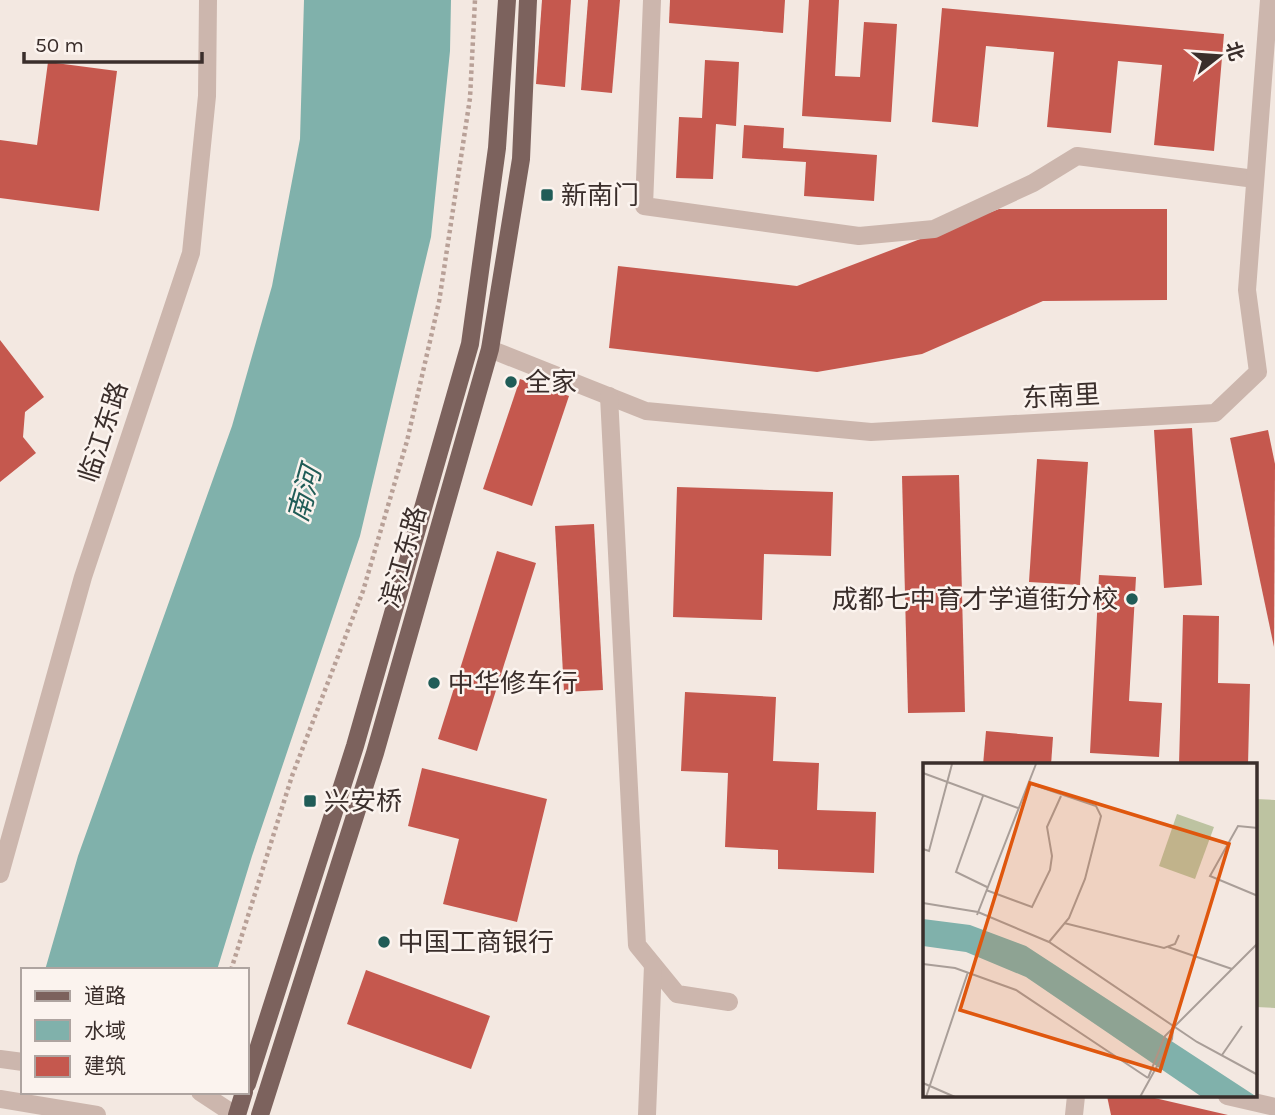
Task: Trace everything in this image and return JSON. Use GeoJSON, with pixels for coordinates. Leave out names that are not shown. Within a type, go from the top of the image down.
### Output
{"type":"FeatureCollection","features":[{"type":"Feature","properties":{"kind":"main road","name":"滨江东路"},"geometry":{"type":"LineString","coordinates":[[248,1081],[355,746],[470,344],[497,148],[507,0]]}},
{"type":"Feature","properties":{"kind":"main road","name":"滨江东路"},"geometry":{"type":"LineString","coordinates":[[260,1115],[375,753],[490,349],[521,159],[528,0]]}},
{"type":"Feature","properties":{"kind":"main road"},"geometry":{"type":"LineString","coordinates":[[236,1115],[243,1094]]}},
{"type":"Feature","properties":{"kind":"street","name":"临江东路"},"geometry":{"type":"LineString","coordinates":[[0,874],[83,578],[191,253],[207,96],[208,0]]}},
{"type":"Feature","properties":{"kind":"street"},"geometry":{"type":"LineString","coordinates":[[652,0],[644,206],[859,236],[934,229],[1033,183],[1077,156],[1255,179]]}},
{"type":"Feature","properties":{"kind":"street","name":"东南里"},"geometry":{"type":"LineString","coordinates":[[490,349],[646,411],[870,432],[1216,414],[1258,372],[1247,290],[1269,0]]}},
{"type":"Feature","properties":{"kind":"street"},"geometry":{"type":"LineString","coordinates":[[609,396],[637,945],[677,994],[729,1002]]}},
{"type":"Feature","properties":{"kind":"street"},"geometry":{"type":"LineString","coordinates":[[647,1115],[653,965]]}},
{"type":"Feature","properties":{"kind":"street"},"geometry":{"type":"LineString","coordinates":[[0,1059],[21,1062]]}},
{"type":"Feature","properties":{"kind":"street"},"geometry":{"type":"LineString","coordinates":[[203,1094],[236,1115]]}},
{"type":"Feature","properties":{"kind":"street"},"geometry":{"type":"LineString","coordinates":[[1236,1098],[1275,1107]]}},
{"type":"Feature","properties":{"kind":"street"},"geometry":{"type":"LineString","coordinates":[[0,1099],[97,1115]]}},
{"type":"Feature","properties":{"kind":"path"},"geometry":{"type":"LineString","coordinates":[[232,968],[292,776],[363,591],[407,441],[439,302],[470,98],[475,0]]}},
{"type":"Feature","properties":{"kind":"green space"},"geometry":{"type":"Polygon","coordinates":[[[1258,799],[1275,800],[1275,1008],[1258,1007],[1258,799]]]}},
{"type":"Feature","properties":{"kind":"water","name":"南河"},"geometry":{"type":"Polygon","coordinates":[[[304,0],[451,0],[450,51],[431,237],[360,536],[252,856],[218,968],[46,968],[78,856],[232,426],[272,286],[300,139],[304,0]]]}},
{"type":"Feature","properties":{"kind":"pier"},"geometry":{"type":"Polygon","coordinates":[[[21,1045],[21,1094],[185,1094],[179,1115],[0,1115],[21,1045]]]}},
{"type":"Feature","properties":{"kind":"building"},"geometry":{"type":"Polygon","coordinates":[[[542,0],[571,0],[565,87],[536,84],[542,0]]]}},
{"type":"Feature","properties":{"kind":"building"},"geometry":{"type":"Polygon","coordinates":[[[588,0],[620,0],[612,93],[581,90],[588,0]]]}},
{"type":"Feature","properties":{"kind":"building"},"geometry":{"type":"Polygon","coordinates":[[[670,0],[785,0],[783,33],[669,23],[670,0]]]}},
{"type":"Feature","properties":{"kind":"building"},"geometry":{"type":"Polygon","coordinates":[[[809,0],[839,0],[835,76],[860,77],[864,22],[897,24],[891,122],[802,116],[809,0]]]}},
{"type":"Feature","properties":{"kind":"building"},"geometry":{"type":"Polygon","coordinates":[[[942,8],[1224,34],[1214,151],[1154,145],[1162,65],[1118,61],[1111,133],[1047,127],[1054,52],[986,46],[978,127],[932,122],[942,8]]]}},
{"type":"Feature","properties":{"kind":"building"},"geometry":{"type":"Polygon","coordinates":[[[705,60],[739,62],[736,126],[716,124],[713,179],[676,178],[679,117],[702,118],[705,60]]]}},
{"type":"Feature","properties":{"kind":"building"},"geometry":{"type":"Polygon","coordinates":[[[48,62],[117,71],[99,211],[0,198],[0,140],[37,145],[48,62]]]}},
{"type":"Feature","properties":{"kind":"building"},"geometry":{"type":"Polygon","coordinates":[[[744,125],[784,128],[783,148],[877,155],[874,201],[804,196],[806,162],[742,158],[744,125]]]}},
{"type":"Feature","properties":{"kind":"building"},"geometry":{"type":"Polygon","coordinates":[[[999,209],[1167,209],[1167,300],[1043,301],[922,354],[817,372],[609,348],[618,266],[797,286],[999,209]]]}},
{"type":"Feature","properties":{"kind":"building"},"geometry":{"type":"Polygon","coordinates":[[[0,340],[44,397],[25,412],[23,437],[36,453],[0,482],[0,340]]]}},
{"type":"Feature","properties":{"kind":"building"},"geometry":{"type":"Polygon","coordinates":[[[520,379],[569,396],[532,506],[483,489],[520,379]]]}},
{"type":"Feature","properties":{"kind":"building"},"geometry":{"type":"Polygon","coordinates":[[[1192,428],[1202,585],[1164,588],[1154,430],[1192,428]]]}},
{"type":"Feature","properties":{"kind":"building"},"geometry":{"type":"Polygon","coordinates":[[[1268,430],[1275,464],[1274,647],[1230,438],[1268,430]]]}},
{"type":"Feature","properties":{"kind":"building"},"geometry":{"type":"Polygon","coordinates":[[[1037,459],[1088,462],[1080,585],[1029,582],[1037,459]]]}},
{"type":"Feature","properties":{"kind":"building"},"geometry":{"type":"Polygon","coordinates":[[[959,475],[965,712],[908,713],[902,476],[959,475]]]}},
{"type":"Feature","properties":{"kind":"building"},"geometry":{"type":"Polygon","coordinates":[[[677,487],[833,492],[831,556],[764,554],[762,620],[673,617],[677,487]]]}},
{"type":"Feature","properties":{"kind":"building"},"geometry":{"type":"Polygon","coordinates":[[[594,524],[603,690],[564,692],[555,526],[594,524]]]}},
{"type":"Feature","properties":{"kind":"building"},"geometry":{"type":"Polygon","coordinates":[[[497,551],[536,563],[477,751],[438,739],[497,551]]]}},
{"type":"Feature","properties":{"kind":"building"},"geometry":{"type":"Polygon","coordinates":[[[1099,575],[1136,577],[1129,701],[1162,703],[1159,757],[1090,753],[1099,575]]]}},
{"type":"Feature","properties":{"kind":"building"},"geometry":{"type":"Polygon","coordinates":[[[1183,615],[1219,616],[1218,683],[1250,684],[1248,763],[1179,763],[1183,615]]]}},
{"type":"Feature","properties":{"kind":"building"},"geometry":{"type":"Polygon","coordinates":[[[685,692],[776,697],[773,761],[819,763],[817,810],[876,812],[874,873],[778,869],[778,850],[725,847],[728,773],[681,771],[685,692]]]}},
{"type":"Feature","properties":{"kind":"building"},"geometry":{"type":"Polygon","coordinates":[[[986,731],[1053,737],[1051,763],[983,763],[986,731]]]}},
{"type":"Feature","properties":{"kind":"building"},"geometry":{"type":"Polygon","coordinates":[[[422,768],[547,799],[517,922],[443,904],[459,839],[408,826],[422,768]]]}},
{"type":"Feature","properties":{"kind":"building"},"geometry":{"type":"Polygon","coordinates":[[[366,970],[490,1016],[471,1069],[347,1024],[366,970]]]}},
{"type":"Feature","properties":{"kind":"building"},"geometry":{"type":"Polygon","coordinates":[[[1107,1098],[1155,1098],[1228,1115],[1111,1115],[1107,1098]]]}},
{"type":"Feature","properties":{"kind":"place","name":"新南门"},"geometry":{"type":"Point","coordinates":[547,195]}},
{"type":"Feature","properties":{"kind":"place","name":"全家"},"geometry":{"type":"Point","coordinates":[511,382]}},
{"type":"Feature","properties":{"kind":"place","name":"成都七中育才学道街分校"},"geometry":{"type":"Point","coordinates":[1132,599]}},
{"type":"Feature","properties":{"kind":"place","name":"中华修车行"},"geometry":{"type":"Point","coordinates":[434,683]}},
{"type":"Feature","properties":{"kind":"place","name":"兴安桥"},"geometry":{"type":"Point","coordinates":[310,801]}},
{"type":"Feature","properties":{"kind":"place","name":"中国工商银行"},"geometry":{"type":"Point","coordinates":[384,942]}}]}
